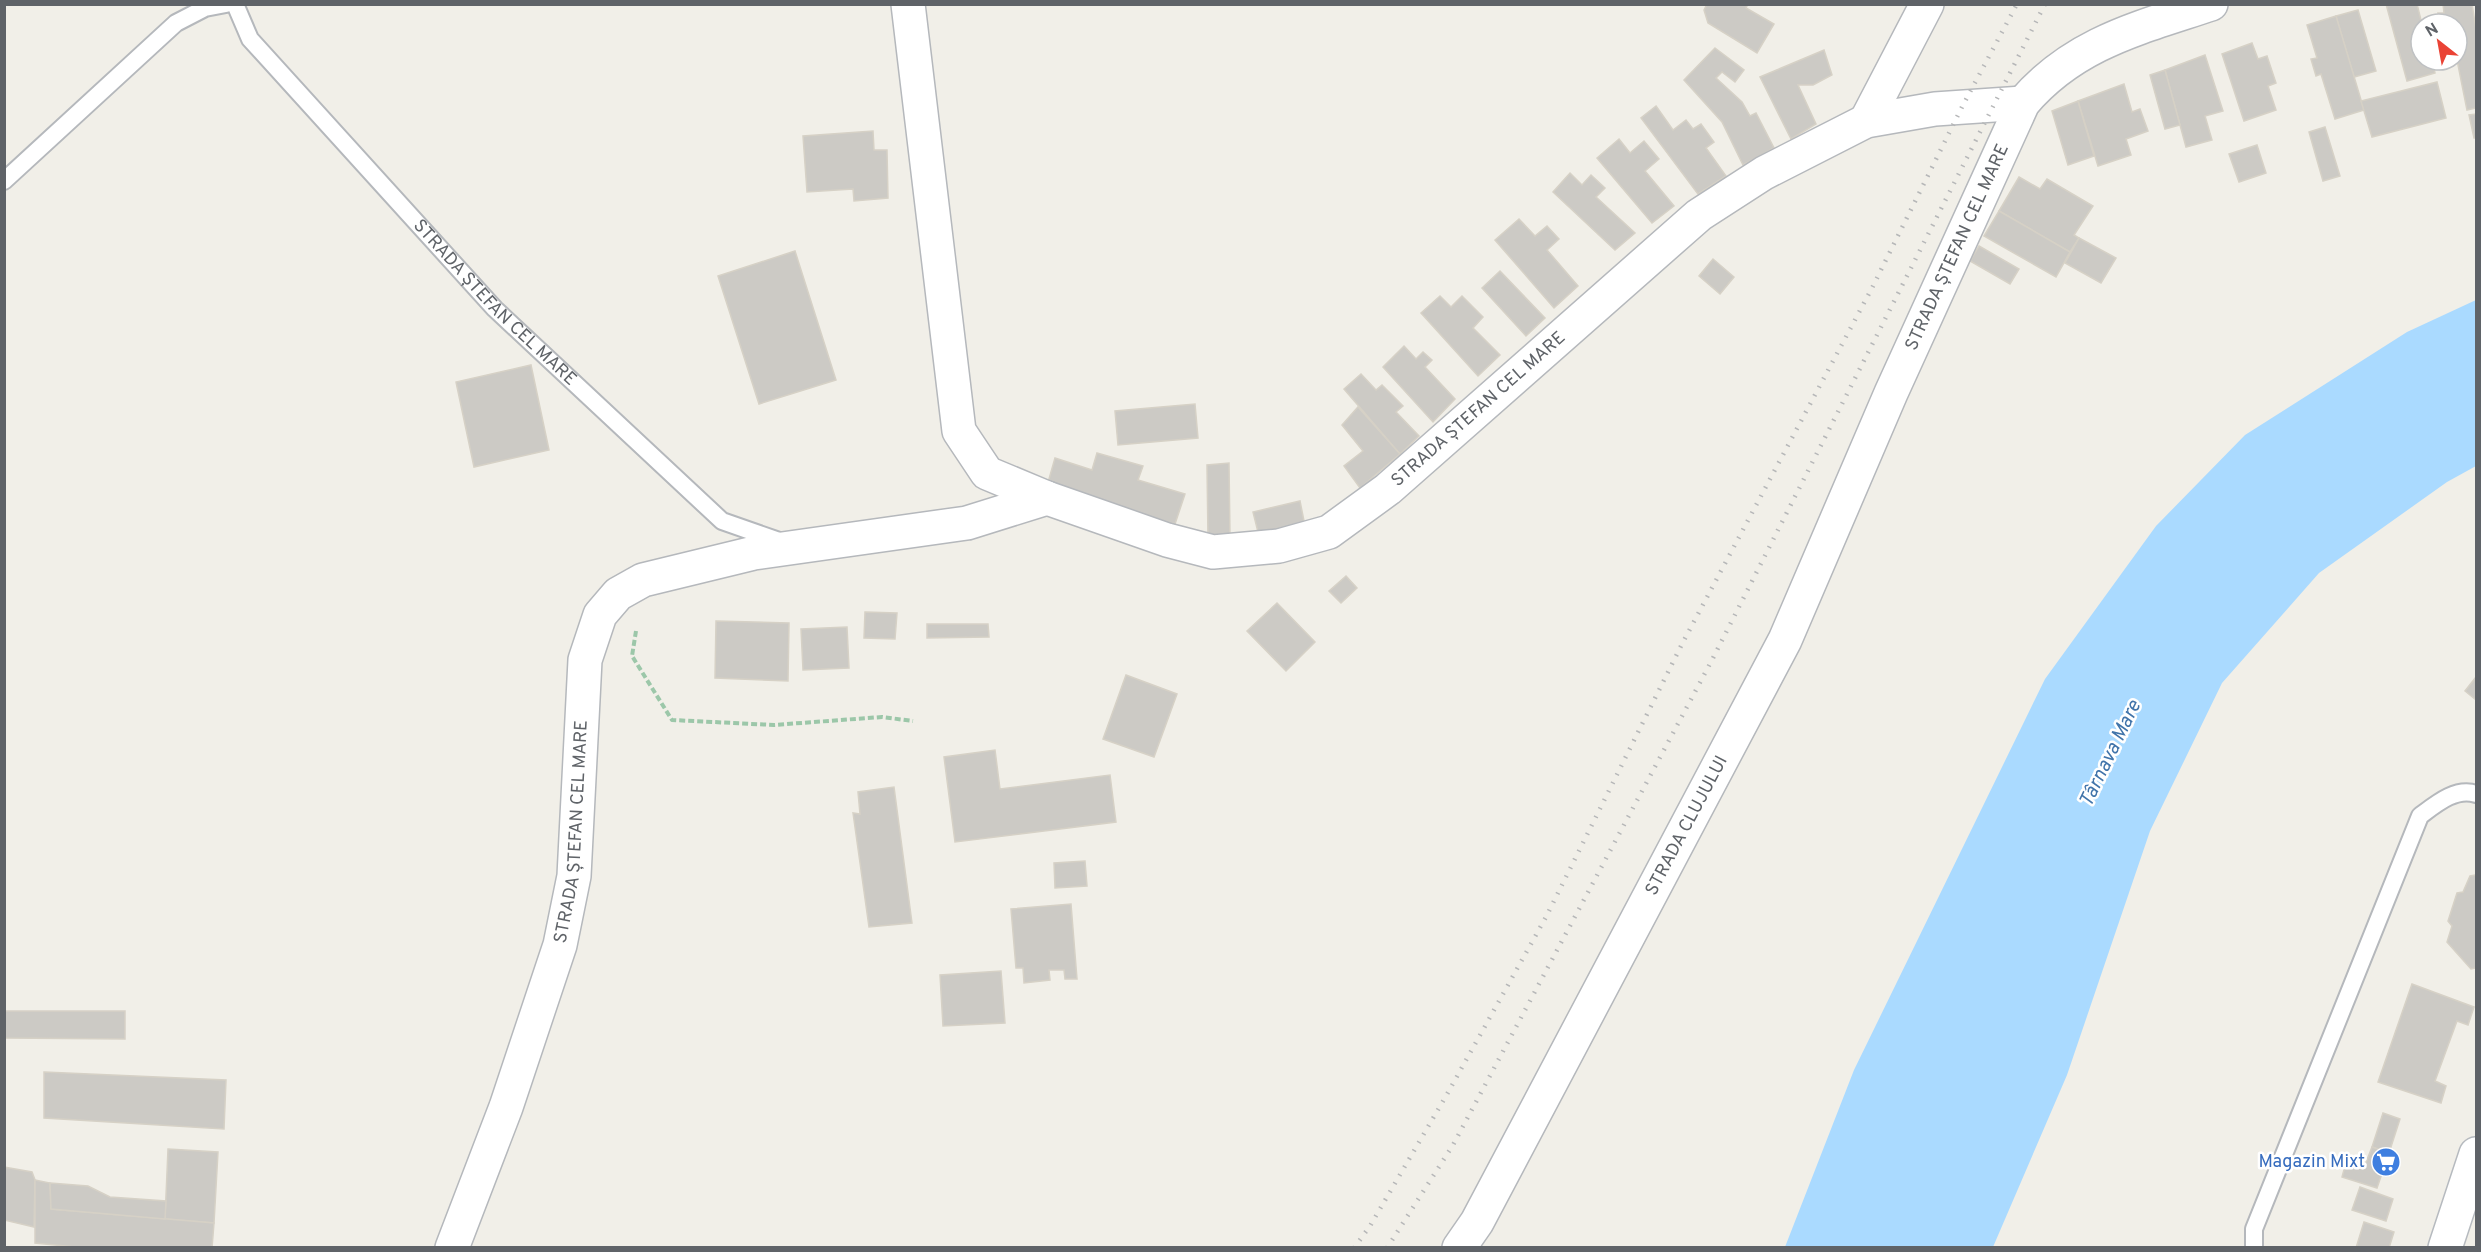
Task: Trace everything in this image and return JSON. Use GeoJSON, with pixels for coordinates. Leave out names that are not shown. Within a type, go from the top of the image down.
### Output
{"type":"FeatureCollection","features":[{"type":"Feature","properties":{"kind":"street","name":"STRADA ȘTEFAN CEL MARE"},"geometry":{"type":"LineString","coordinates":[[908,4],[959,431],[987,473],[1047,498],[1167,540],[1213,552],[1278,546],[1329,532],[1388,489],[1699,215],[1764,173],[1866,121],[1935,109],[2023,103]]}},
{"type":"Feature","properties":{"kind":"street"},"geometry":{"type":"LineString","coordinates":[[1866,121],[1927,4]]}},
{"type":"Feature","properties":{"kind":"street","name":"STRADA ȘTEFAN CEL MARE"},"geometry":{"type":"LineString","coordinates":[[1891,393],[2023,103],[2037,86],[2063,64],[2090,48],[2211,4]]}},
{"type":"Feature","properties":{"kind":"street","name":"STRADA CLUJULUI"},"geometry":{"type":"LineString","coordinates":[[1459,1248],[1477,1222],[1785,640],[1891,393]]}},
{"type":"Feature","properties":{"kind":"street","name":"STRADA ȘTEFAN CEL MARE"},"geometry":{"type":"LineString","coordinates":[[453,1248],[506,1107],[560,945],[574,876],[585,660],[600,615],[618,594],[643,580],[754,553],[968,523],[1047,498]]}},
{"type":"Feature","properties":{"kind":"street"},"geometry":{"type":"LineString","coordinates":[[2445,1248],[2476,1154]]}},
{"type":"Feature","properties":{"kind":"lane"},"geometry":{"type":"LineString","coordinates":[[4,181],[176,23],[205,8],[226,4]]}},
{"type":"Feature","properties":{"kind":"lane","name":"STRADA ȘTEFAN CEL MARE"},"geometry":{"type":"LineString","coordinates":[[236,4],[250,39],[495,309],[722,521],[800,548]]}},
{"type":"Feature","properties":{"kind":"lane"},"geometry":{"type":"LineString","coordinates":[[2254,1248],[2254,1229],[2420,816],[2443,799],[2468,791],[2476,794]]}},
{"type":"Feature","properties":{"kind":"path"},"geometry":{"type":"LineString","coordinates":[[643,580],[632,656],[672,720],[774,725],[882,717],[913,721]]}},
{"type":"Feature","properties":{"kind":"water","name":"Târnava Mare"},"geometry":{"type":"Polygon","coordinates":[[[2476,300],[2476,466],[2447,482],[2319,573],[2222,683],[2150,831],[2067,1075],[1993,1247],[1785,1247],[1854,1070],[2045,679],[2156,526],[2245,435],[2407,332],[2476,300]]]}},
{"type":"Feature","properties":{"kind":"building"},"geometry":{"type":"Polygon","coordinates":[[[1707,4],[1748,4],[1746,8],[1774,24],[1757,53],[1708,23],[1704,10],[1707,4]]]}},
{"type":"Feature","properties":{"kind":"building"},"geometry":{"type":"Polygon","coordinates":[[[2386,4],[2417,4],[2419,12],[2409,12],[2409,72],[2435,73],[2407,81],[2386,4]]]}},
{"type":"Feature","properties":{"kind":"building"},"geometry":{"type":"Polygon","coordinates":[[[2443,4],[2472,4],[2476,29],[2476,108],[2467,110],[2459,72],[2469,72],[2469,12],[2444,12],[2443,4]]]}},
{"type":"Feature","properties":{"kind":"building"},"geometry":{"type":"Polygon","coordinates":[[[2358,10],[2376,71],[2354,77],[2336,16],[2358,10]]]}},
{"type":"Feature","properties":{"kind":"building"},"geometry":{"type":"Polygon","coordinates":[[[2336,16],[2364,110],[2335,119],[2321,74],[2316,76],[2311,59],[2317,58],[2307,25],[2336,16]]]}},
{"type":"Feature","properties":{"kind":"building"},"geometry":{"type":"Polygon","coordinates":[[[2252,43],[2258,59],[2267,56],[2276,83],[2268,86],[2276,110],[2244,121],[2222,54],[2252,43]]]}},
{"type":"Feature","properties":{"kind":"building"},"geometry":{"type":"Polygon","coordinates":[[[1715,48],[1744,70],[1735,82],[1722,72],[1716,78],[1742,102],[1750,116],[1756,113],[1774,148],[1743,165],[1722,122],[1684,80],[1715,48]]]}},
{"type":"Feature","properties":{"kind":"building"},"geometry":{"type":"Polygon","coordinates":[[[1824,50],[1832,75],[1813,85],[1798,85],[1816,124],[1791,139],[1760,77],[1824,50]]]}},
{"type":"Feature","properties":{"kind":"building"},"geometry":{"type":"Polygon","coordinates":[[[2205,55],[2223,111],[2205,116],[2212,140],[2186,147],[2165,70],[2205,55]]]}},
{"type":"Feature","properties":{"kind":"building"},"geometry":{"type":"Polygon","coordinates":[[[2165,70],[2180,125],[2165,129],[2150,75],[2165,70]]]}},
{"type":"Feature","properties":{"kind":"building"},"geometry":{"type":"Polygon","coordinates":[[[2437,82],[2446,118],[2372,137],[2361,101],[2437,82]]]}},
{"type":"Feature","properties":{"kind":"building"},"geometry":{"type":"Polygon","coordinates":[[[2124,84],[2132,112],[2140,109],[2148,131],[2126,139],[2131,155],[2098,166],[2078,101],[2124,84]]]}},
{"type":"Feature","properties":{"kind":"building"},"geometry":{"type":"Polygon","coordinates":[[[2078,101],[2094,156],[2068,165],[2052,111],[2078,101]]]}},
{"type":"Feature","properties":{"kind":"building"},"geometry":{"type":"Polygon","coordinates":[[[1656,106],[1673,130],[1686,120],[1693,129],[1701,124],[1714,142],[1706,148],[1726,176],[1698,194],[1641,118],[1656,106]]]}},
{"type":"Feature","properties":{"kind":"building"},"geometry":{"type":"Polygon","coordinates":[[[2476,114],[2476,138],[2474,138],[2469,115],[2476,114]]]}},
{"type":"Feature","properties":{"kind":"building"},"geometry":{"type":"Polygon","coordinates":[[[2325,127],[2340,176],[2323,181],[2309,132],[2325,127]]]}},
{"type":"Feature","properties":{"kind":"building"},"geometry":{"type":"Polygon","coordinates":[[[873,131],[874,150],[887,150],[888,198],[854,201],[853,189],[807,192],[803,136],[873,131]]]}},
{"type":"Feature","properties":{"kind":"building"},"geometry":{"type":"Polygon","coordinates":[[[1619,139],[1630,153],[1644,141],[1659,159],[1645,171],[1674,206],[1652,223],[1597,158],[1619,139]]]}},
{"type":"Feature","properties":{"kind":"building"},"geometry":{"type":"Polygon","coordinates":[[[2257,145],[2266,173],[2239,182],[2229,154],[2257,145]]]}},
{"type":"Feature","properties":{"kind":"building"},"geometry":{"type":"Polygon","coordinates":[[[1570,173],[1582,185],[1591,175],[1605,188],[1596,197],[1635,233],[1615,250],[1553,192],[1570,173]]]}},
{"type":"Feature","properties":{"kind":"building"},"geometry":{"type":"Polygon","coordinates":[[[2019,177],[2040,189],[2047,179],[2093,206],[2074,235],[2079,238],[2070,252],[1999,211],[2019,177]]]}},
{"type":"Feature","properties":{"kind":"building"},"geometry":{"type":"Polygon","coordinates":[[[1999,211],[2070,252],[2056,277],[1984,236],[1999,211]]]}},
{"type":"Feature","properties":{"kind":"building"},"geometry":{"type":"Polygon","coordinates":[[[1519,219],[1535,236],[1547,226],[1559,239],[1547,250],[1578,286],[1554,308],[1495,240],[1519,219]]]}},
{"type":"Feature","properties":{"kind":"building"},"geometry":{"type":"Polygon","coordinates":[[[2079,238],[2116,258],[2101,283],[2065,263],[2079,238]]]}},
{"type":"Feature","properties":{"kind":"building"},"geometry":{"type":"Polygon","coordinates":[[[1979,246],[2019,269],[2010,284],[1970,261],[1979,246]]]}},
{"type":"Feature","properties":{"kind":"building"},"geometry":{"type":"Polygon","coordinates":[[[795,251],[836,380],[759,404],[718,276],[795,251]]]}},
{"type":"Feature","properties":{"kind":"building"},"geometry":{"type":"Polygon","coordinates":[[[1713,259],[1734,277],[1720,294],[1699,276],[1713,259]]]}},
{"type":"Feature","properties":{"kind":"building"},"geometry":{"type":"Polygon","coordinates":[[[1500,271],[1545,318],[1526,336],[1482,288],[1500,271]]]}},
{"type":"Feature","properties":{"kind":"building"},"geometry":{"type":"Polygon","coordinates":[[[1440,296],[1451,307],[1462,296],[1483,317],[1473,328],[1500,355],[1478,376],[1421,313],[1440,296]]]}},
{"type":"Feature","properties":{"kind":"building"},"geometry":{"type":"Polygon","coordinates":[[[1404,346],[1416,359],[1423,352],[1432,360],[1425,367],[1455,399],[1433,422],[1383,367],[1404,346]]]}},
{"type":"Feature","properties":{"kind":"building"},"geometry":{"type":"Polygon","coordinates":[[[531,365],[549,450],[474,467],[456,382],[531,365]]]}},
{"type":"Feature","properties":{"kind":"building"},"geometry":{"type":"Polygon","coordinates":[[[1361,374],[1376,390],[1382,385],[1403,406],[1396,412],[1419,436],[1400,454],[1344,389],[1361,374]]]}},
{"type":"Feature","properties":{"kind":"building"},"geometry":{"type":"Polygon","coordinates":[[[1195,404],[1198,438],[1118,445],[1115,411],[1195,404]]]}},
{"type":"Feature","properties":{"kind":"building"},"geometry":{"type":"Polygon","coordinates":[[[1358,407],[1400,454],[1360,488],[1344,466],[1363,451],[1342,425],[1358,407]]]}},
{"type":"Feature","properties":{"kind":"building"},"geometry":{"type":"Polygon","coordinates":[[[1097,453],[1143,466],[1138,480],[1185,494],[1175,524],[1047,486],[1055,458],[1092,470],[1097,453]]]}},
{"type":"Feature","properties":{"kind":"building"},"geometry":{"type":"Polygon","coordinates":[[[1229,463],[1230,537],[1208,539],[1207,465],[1229,463]]]}},
{"type":"Feature","properties":{"kind":"building"},"geometry":{"type":"Polygon","coordinates":[[[1300,501],[1305,526],[1259,536],[1253,512],[1300,501]]]}},
{"type":"Feature","properties":{"kind":"building"},"geometry":{"type":"Polygon","coordinates":[[[1346,576],[1357,588],[1341,603],[1329,591],[1346,576]]]}},
{"type":"Feature","properties":{"kind":"building"},"geometry":{"type":"Polygon","coordinates":[[[1277,603],[1315,642],[1286,671],[1247,631],[1277,603]]]}},
{"type":"Feature","properties":{"kind":"building"},"geometry":{"type":"Polygon","coordinates":[[[865,612],[897,613],[895,639],[864,638],[865,612]]]}},
{"type":"Feature","properties":{"kind":"building"},"geometry":{"type":"Polygon","coordinates":[[[716,621],[789,623],[788,681],[715,678],[716,621]]]}},
{"type":"Feature","properties":{"kind":"building"},"geometry":{"type":"Polygon","coordinates":[[[927,624],[988,624],[989,637],[927,638],[927,624]]]}},
{"type":"Feature","properties":{"kind":"building"},"geometry":{"type":"Polygon","coordinates":[[[847,627],[849,668],[803,670],[801,629],[847,627]]]}},
{"type":"Feature","properties":{"kind":"building"},"geometry":{"type":"Polygon","coordinates":[[[1126,675],[1177,694],[1154,757],[1103,739],[1126,675]]]}},
{"type":"Feature","properties":{"kind":"building"},"geometry":{"type":"Polygon","coordinates":[[[2476,677],[2476,700],[2465,691],[2476,677]]]}},
{"type":"Feature","properties":{"kind":"building"},"geometry":{"type":"Polygon","coordinates":[[[995,750],[1000,789],[1110,775],[1116,822],[955,842],[944,757],[995,750]]]}},
{"type":"Feature","properties":{"kind":"building"},"geometry":{"type":"Polygon","coordinates":[[[894,787],[912,923],[869,927],[853,813],[860,814],[858,792],[894,787]]]}},
{"type":"Feature","properties":{"kind":"building"},"geometry":{"type":"Polygon","coordinates":[[[1085,861],[1087,886],[1055,888],[1054,863],[1085,861]]]}},
{"type":"Feature","properties":{"kind":"building"},"geometry":{"type":"Polygon","coordinates":[[[2476,875],[2476,968],[2471,969],[2447,942],[2452,926],[2448,921],[2457,893],[2463,892],[2470,876],[2476,875]]]}},
{"type":"Feature","properties":{"kind":"building"},"geometry":{"type":"Polygon","coordinates":[[[1071,904],[1077,979],[1065,979],[1064,970],[1049,970],[1050,980],[1024,983],[1023,968],[1016,968],[1011,909],[1071,904]]]}},
{"type":"Feature","properties":{"kind":"building"},"geometry":{"type":"Polygon","coordinates":[[[1001,971],[1005,1023],[943,1026],[940,975],[1001,971]]]}},
{"type":"Feature","properties":{"kind":"building"},"geometry":{"type":"Polygon","coordinates":[[[2412,984],[2474,1007],[2468,1025],[2457,1021],[2435,1081],[2446,1086],[2441,1103],[2378,1082],[2412,984]]]}},
{"type":"Feature","properties":{"kind":"building"},"geometry":{"type":"Polygon","coordinates":[[[4,1011],[125,1011],[125,1039],[4,1038],[4,1011]]]}},
{"type":"Feature","properties":{"kind":"building"},"geometry":{"type":"Polygon","coordinates":[[[44,1072],[226,1080],[224,1129],[44,1118],[44,1072]]]}},
{"type":"Feature","properties":{"kind":"building"},"geometry":{"type":"Polygon","coordinates":[[[2383,1113],[2400,1119],[2389,1153],[2372,1147],[2383,1113]]]}},
{"type":"Feature","properties":{"kind":"building"},"geometry":{"type":"Polygon","coordinates":[[[2372,1147],[2389,1153],[2377,1188],[2342,1177],[2347,1159],[2365,1165],[2372,1147]]]}},
{"type":"Feature","properties":{"kind":"building"},"geometry":{"type":"Polygon","coordinates":[[[168,1149],[218,1152],[214,1223],[165,1219],[168,1149]]]}},
{"type":"Feature","properties":{"kind":"building"},"geometry":{"type":"Polygon","coordinates":[[[4,1167],[32,1172],[35,1180],[34,1227],[4,1220],[4,1167]]]}},
{"type":"Feature","properties":{"kind":"building"},"geometry":{"type":"Polygon","coordinates":[[[35,1180],[50,1183],[51,1209],[214,1223],[212,1248],[85,1248],[35,1243],[35,1180]]]}},
{"type":"Feature","properties":{"kind":"building"},"geometry":{"type":"Polygon","coordinates":[[[50,1183],[88,1186],[110,1197],[166,1201],[165,1219],[51,1209],[50,1183]]]}},
{"type":"Feature","properties":{"kind":"building"},"geometry":{"type":"Polygon","coordinates":[[[2360,1187],[2393,1199],[2386,1221],[2352,1210],[2360,1187]]]}},
{"type":"Feature","properties":{"kind":"building"},"geometry":{"type":"Polygon","coordinates":[[[2364,1222],[2394,1232],[2389,1248],[2356,1248],[2364,1222]]]}},
{"type":"Feature","properties":{"kind":"railway"},"geometry":{"type":"LineString","coordinates":[[1354,1248],[1370,1226],[1446,1096],[1546,917],[1682,644],[1872,288],[1962,107],[2017,4]]}},
{"type":"Feature","properties":{"kind":"railway"},"geometry":{"type":"LineString","coordinates":[[1387,1248],[1453,1145],[1712,660],[2045,4]]}},
{"type":"Feature","properties":{"kind":"place","name":"Magazin Mixt"},"geometry":{"type":"Point","coordinates":[2386,1162]}}]}
